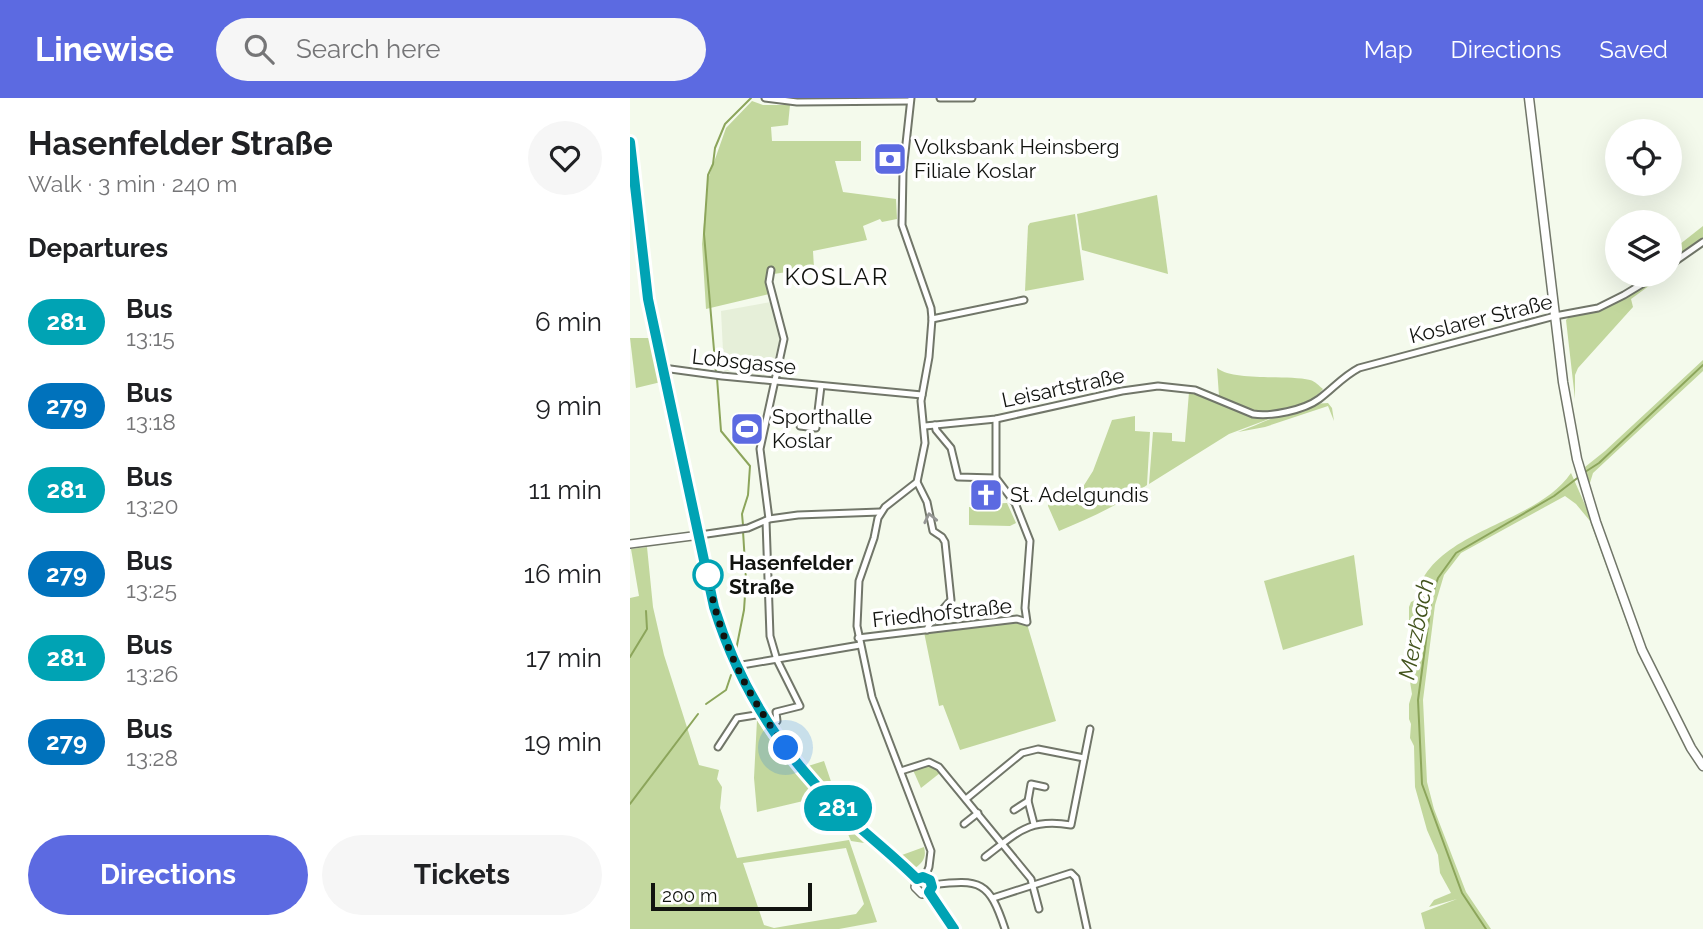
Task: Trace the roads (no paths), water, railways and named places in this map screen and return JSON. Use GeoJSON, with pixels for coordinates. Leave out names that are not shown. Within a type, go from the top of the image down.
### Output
{"type":"FeatureCollection","features":[{"type":"Feature","properties":{"kind":"main road"},"geometry":{"type":"LineString","coordinates":[[1529,98],[1555,316],[1569,415],[1580,469],[1595,522],[1642,650],[1680,727],[1703,766]]}},
{"type":"Feature","properties":{"kind":"street"},"geometry":{"type":"LineString","coordinates":[[765,98],[797,103],[911,100],[903,171],[902,225],[931,308],[932,319],[922,395],[925,426],[923,456],[917,482],[880,512],[859,581],[859,642],[872,697],[931,851],[929,867],[915,887],[917,892],[922,894],[931,888],[970,882],[984,888],[993,898],[1005,929]]}},
{"type":"Feature","properties":{"kind":"street"},"geometry":{"type":"LineString","coordinates":[[940,98],[972,98]]}},
{"type":"Feature","properties":{"kind":"street"},"geometry":{"type":"LineString","coordinates":[[630,142],[648,299],[714,607],[728,650],[762,714],[818,788],[931,888],[954,929]]}},
{"type":"Feature","properties":{"kind":"street"},"geometry":{"type":"LineString","coordinates":[[1682,257],[1703,242]]}},
{"type":"Feature","properties":{"kind":"street"},"geometry":{"type":"LineString","coordinates":[[771,270],[769,282],[784,338],[760,449],[768,520],[770,636],[777,660],[800,706],[776,712],[777,721]]}},
{"type":"Feature","properties":{"kind":"street","name":"Koslarer Straße"},"geometry":{"type":"LineString","coordinates":[[1317,401],[1339,380],[1359,368],[1555,316],[1598,308],[1637,287]]}},
{"type":"Feature","properties":{"kind":"street"},"geometry":{"type":"LineString","coordinates":[[932,319],[1024,300]]}},
{"type":"Feature","properties":{"kind":"street","name":"Lobsgasse"},"geometry":{"type":"LineString","coordinates":[[663,368],[922,395]]}},
{"type":"Feature","properties":{"kind":"street","name":"Lobsgasse"},"geometry":{"type":"LineString","coordinates":[[816,428],[821,386]]}},
{"type":"Feature","properties":{"kind":"street","name":"Leisartstraße"},"geometry":{"type":"LineString","coordinates":[[925,426],[996,419],[1141,387],[1184,387],[1244,411],[1263,415],[1317,401]]}},
{"type":"Feature","properties":{"kind":"street"},"geometry":{"type":"LineString","coordinates":[[935,425],[951,448],[958,477],[996,478],[996,419]]}},
{"type":"Feature","properties":{"kind":"street"},"geometry":{"type":"LineString","coordinates":[[800,426],[825,429]]}},
{"type":"Feature","properties":{"kind":"street","name":"Friedhofstraße"},"geometry":{"type":"LineString","coordinates":[[736,666],[927,630],[1017,619],[1027,622],[1030,541],[1015,503],[996,478]]}},
{"type":"Feature","properties":{"kind":"street"},"geometry":{"type":"LineString","coordinates":[[917,482],[927,502],[933,531],[945,542],[951,600],[927,630]]}},
{"type":"Feature","properties":{"kind":"street"},"geometry":{"type":"LineString","coordinates":[[630,544],[738,530],[768,520],[798,515],[880,512]]}},
{"type":"Feature","properties":{"kind":"street"},"geometry":{"type":"LineString","coordinates":[[718,747],[737,719],[762,714]]}},
{"type":"Feature","properties":{"kind":"street"},"geometry":{"type":"LineString","coordinates":[[985,857],[1034,824],[1051,822],[1072,825],[1090,729]]}},
{"type":"Feature","properties":{"kind":"street"},"geometry":{"type":"LineString","coordinates":[[965,799],[1022,753],[1038,749],[1084,758]]}},
{"type":"Feature","properties":{"kind":"street"},"geometry":{"type":"LineString","coordinates":[[901,771],[924,763],[939,766],[1034,885],[1039,909]]}},
{"type":"Feature","properties":{"kind":"street"},"geometry":{"type":"LineString","coordinates":[[1034,824],[1028,801],[1031,784],[1045,787]]}},
{"type":"Feature","properties":{"kind":"street"},"geometry":{"type":"LineString","coordinates":[[1014,810],[1028,801]]}},
{"type":"Feature","properties":{"kind":"street"},"geometry":{"type":"LineString","coordinates":[[964,824],[978,813]]}},
{"type":"Feature","properties":{"kind":"street"},"geometry":{"type":"LineString","coordinates":[[993,898],[1071,873],[1076,878],[1087,929]]}},
{"type":"Feature","properties":{"kind":"waterway"},"geometry":{"type":"LineString","coordinates":[[716,373],[704,234],[708,175],[725,124],[751,98]]}},
{"type":"Feature","properties":{"kind":"waterway","name":"Merzbach"},"geometry":{"type":"LineString","coordinates":[[1585,472],[1599,463],[1703,365]]}},
{"type":"Feature","properties":{"kind":"waterway"},"geometry":{"type":"LineString","coordinates":[[717,378],[721,431],[750,466],[748,495],[742,514],[743,525]]}},
{"type":"Feature","properties":{"kind":"waterway","name":"Merzbach"},"geometry":{"type":"LineString","coordinates":[[1486,929],[1462,893],[1422,784],[1418,700],[1432,596],[1438,578],[1456,553],[1554,496],[1580,476]]}},
{"type":"Feature","properties":{"kind":"waterway"},"geometry":{"type":"LineString","coordinates":[[736,650],[744,610],[746,580],[743,531]]}},
{"type":"Feature","properties":{"kind":"waterway"},"geometry":{"type":"LineString","coordinates":[[630,657],[647,629],[646,611]]}},
{"type":"Feature","properties":{"kind":"waterway"},"geometry":{"type":"LineString","coordinates":[[706,704],[726,690],[731,675]]}},
{"type":"Feature","properties":{"kind":"waterway"},"geometry":{"type":"LineString","coordinates":[[630,804],[698,714]]}},
{"type":"Feature","properties":{"kind":"place","name":"Volksbank Heinsberg Filiale Koslar"},"geometry":{"type":"Point","coordinates":[890,159]}},
{"type":"Feature","properties":{"kind":"place","name":"Sporthalle Koslar"},"geometry":{"type":"Point","coordinates":[747,429]}},
{"type":"Feature","properties":{"kind":"place","name":"St. Adelgundis"},"geometry":{"type":"Point","coordinates":[986,495]}},
{"type":"Feature","properties":{"kind":"place","name":"Hasenfelder Straße"},"geometry":{"type":"Point","coordinates":[708,575]}},
{"type":"Feature","properties":{"kind":"district","name":"KOSLAR"},"geometry":{"type":"Point","coordinates":[837,277]}}]}
